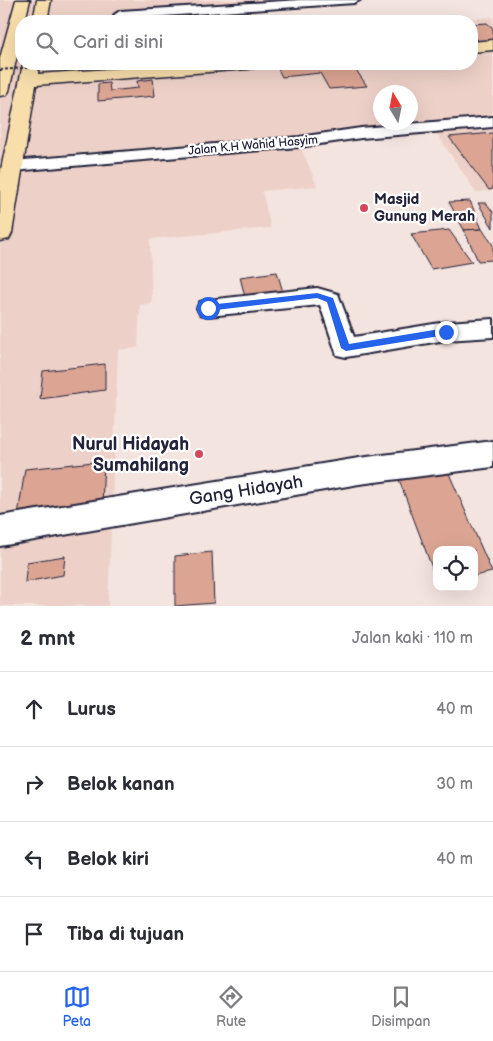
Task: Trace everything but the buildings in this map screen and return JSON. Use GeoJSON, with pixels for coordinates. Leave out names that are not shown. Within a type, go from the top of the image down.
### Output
{"type":"FeatureCollection","features":[{"type":"Feature","properties":{"kind":"main road"},"geometry":{"type":"LineString","coordinates":[[19,15],[23,0]]}},
{"type":"Feature","properties":{"kind":"main road"},"geometry":{"type":"LineString","coordinates":[[41,15],[44,0]]}},
{"type":"Feature","properties":{"kind":"main road"},"geometry":{"type":"LineString","coordinates":[[0,90],[15,31]]}},
{"type":"Feature","properties":{"kind":"main road"},"geometry":{"type":"LineString","coordinates":[[478,46],[493,45]]}},
{"type":"Feature","properties":{"kind":"main road"},"geometry":{"type":"LineString","coordinates":[[478,55],[493,56]]}},
{"type":"Feature","properties":{"kind":"main road"},"geometry":{"type":"LineString","coordinates":[[0,233],[30,72],[84,70]]}},
{"type":"Feature","properties":{"kind":"street"},"geometry":{"type":"LineString","coordinates":[[120,15],[217,5],[354,0]]}},
{"type":"Feature","properties":{"kind":"street","name":"Jalan K.H Wahid Hasyim"},"geometry":{"type":"LineString","coordinates":[[13,166],[299,142],[361,133],[493,122]]}},
{"type":"Feature","properties":{"kind":"street"},"geometry":{"type":"LineString","coordinates":[[208,308],[317,296],[330,300],[346,348],[446,332],[493,328]]}},
{"type":"Feature","properties":{"kind":"street","name":"Gang Hidayah"},"geometry":{"type":"LineString","coordinates":[[0,531],[359,471],[493,454]]}},
{"type":"Feature","properties":{"kind":"path"},"geometry":{"type":"LineString","coordinates":[[0,70],[15,69]]}},
{"type":"Feature","properties":{"kind":"shaded area"},"geometry":{"type":"Polygon","coordinates":[[[0,0],[333,0],[132,15],[15,15],[15,70],[478,70],[478,18],[493,17],[493,191],[476,192],[432,127],[418,129],[418,85],[373,85],[373,130],[405,130],[299,142],[317,186],[262,191],[271,228],[150,239],[152,303],[140,305],[138,348],[118,350],[108,606],[0,606],[0,0]]]}},
{"type":"Feature","properties":{"kind":"place","name":"Masjid Gunung Merah"},"geometry":{"type":"Point","coordinates":[364,208]}},
{"type":"Feature","properties":{"kind":"place","name":"Nurul Hidayah Sumahilang"},"geometry":{"type":"Point","coordinates":[199,454]}},
{"type":"Feature","properties":{"kind":"route"},"geometry":{"type":"LineString","coordinates":[[208,308],[317,296],[330,300],[346,348],[446,332]]}}]}
